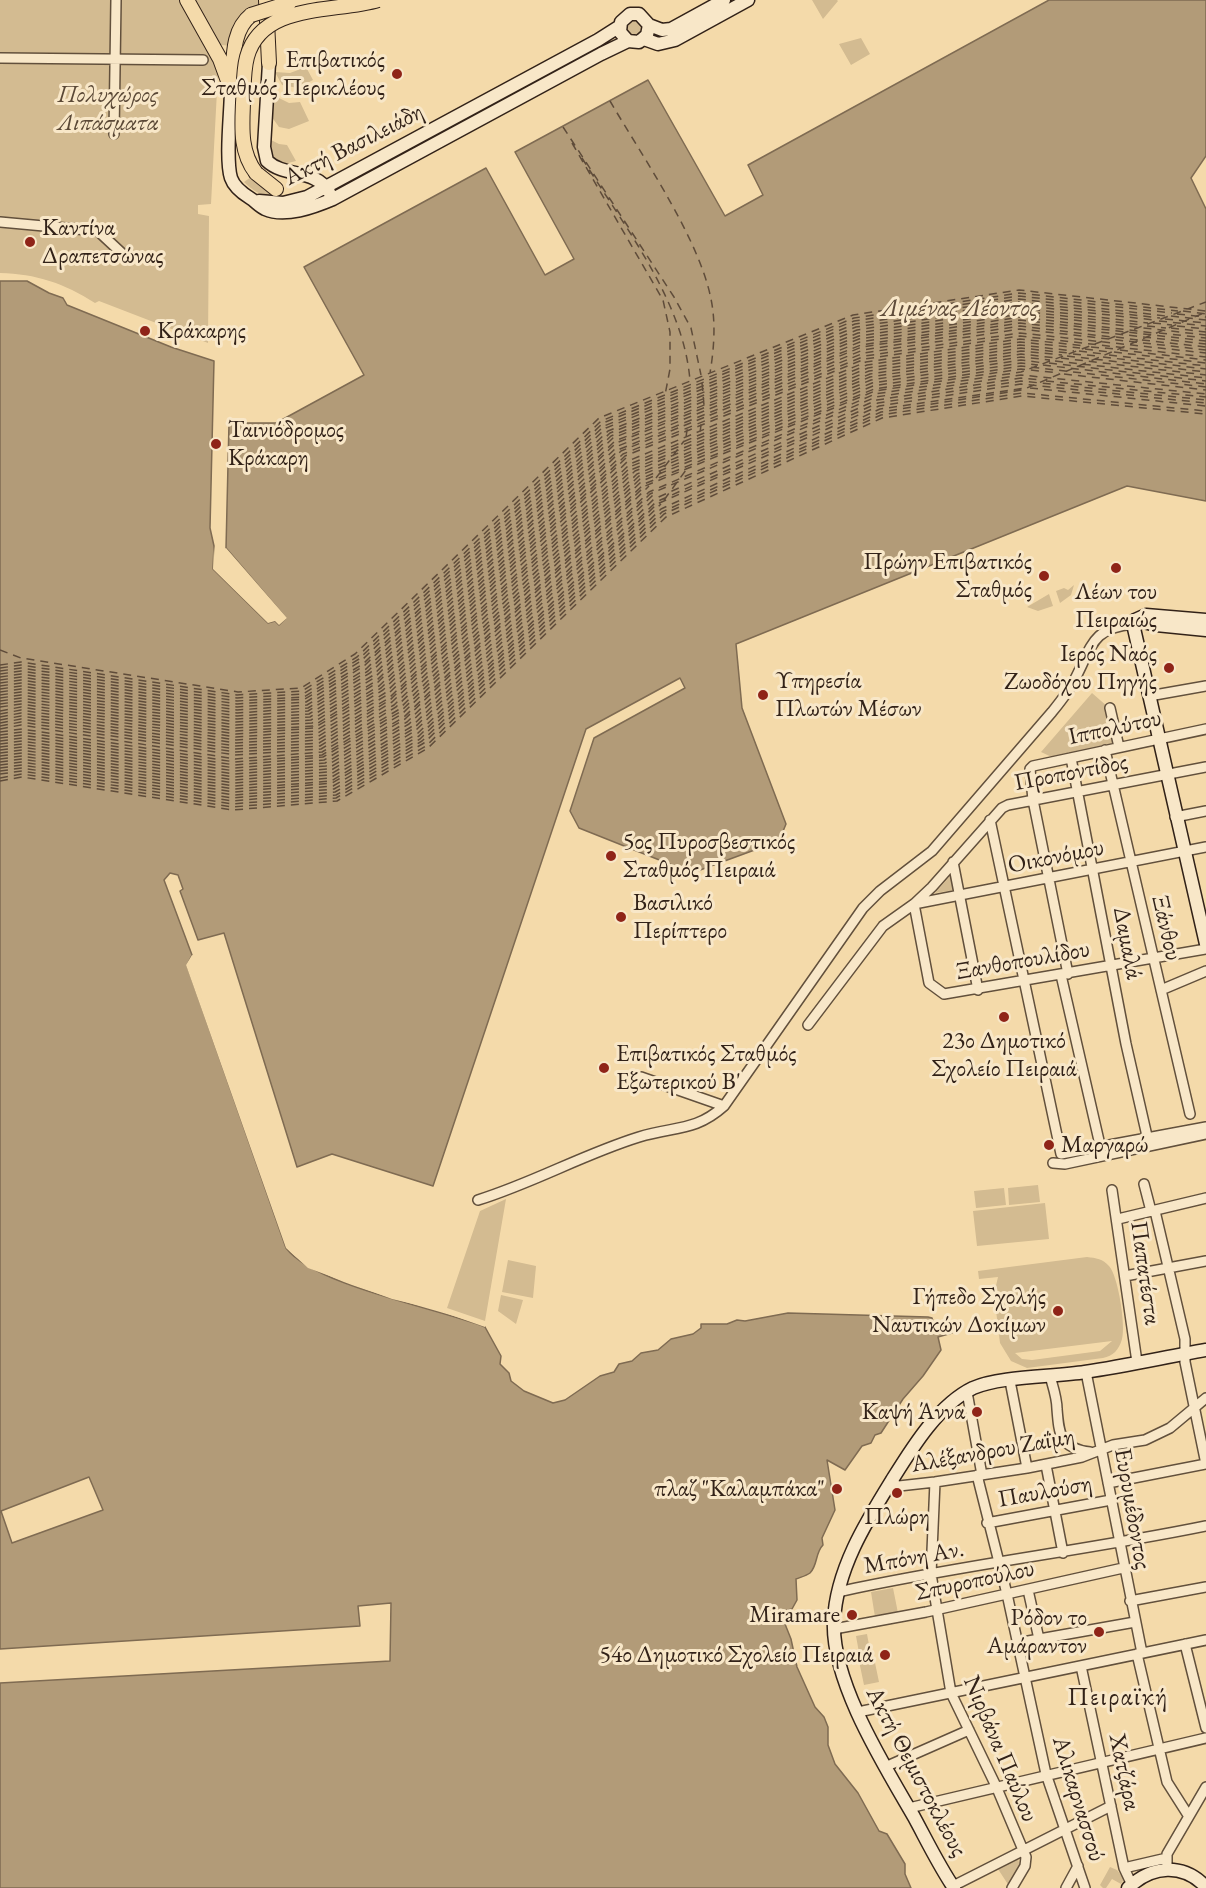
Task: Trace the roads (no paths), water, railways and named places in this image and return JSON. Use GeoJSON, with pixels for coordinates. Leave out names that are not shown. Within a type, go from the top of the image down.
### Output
{"type":"FeatureCollection","features":[{"type":"Feature","properties":{"kind":"main road"},"geometry":{"type":"LineString","coordinates":[[266,0],[269,63]]}},
{"type":"Feature","properties":{"kind":"main road"},"geometry":{"type":"LineString","coordinates":[[272,0],[289,3],[336,0]]}},
{"type":"Feature","properties":{"kind":"main road"},"geometry":{"type":"LineString","coordinates":[[276,189],[256,173],[245,154],[242,129],[245,66],[253,42],[265,30],[289,16],[378,0]]}},
{"type":"Feature","properties":{"kind":"main road"},"geometry":{"type":"LineString","coordinates":[[189,2],[220,59],[231,89]]}},
{"type":"Feature","properties":{"kind":"main road"},"geometry":{"type":"LineString","coordinates":[[231,89],[237,34],[242,24],[251,15],[289,3]]}},
{"type":"Feature","properties":{"kind":"street"},"geometry":{"type":"LineString","coordinates":[[114,134],[116,0]]}},
{"type":"Feature","properties":{"kind":"street","name":"Ακτή Βασιλειάδη"},"geometry":{"type":"LineString","coordinates":[[252,199],[283,203],[307,197],[598,40],[620,26],[623,18],[634,13],[642,16],[649,25],[662,30],[671,28],[724,0]]}},
{"type":"Feature","properties":{"kind":"street","name":"Ακτή Βασιλειάδη"},"geometry":{"type":"LineString","coordinates":[[252,199],[266,210],[282,212],[311,207],[333,199],[628,41],[639,42],[644,39],[658,44],[675,40],[748,0]]}},
{"type":"Feature","properties":{"kind":"street"},"geometry":{"type":"LineString","coordinates":[[644,39],[649,25]]}},
{"type":"Feature","properties":{"kind":"street"},"geometry":{"type":"LineString","coordinates":[[620,26],[623,38],[628,41]]}},
{"type":"Feature","properties":{"kind":"street"},"geometry":{"type":"LineString","coordinates":[[0,58],[203,60]]}},
{"type":"Feature","properties":{"kind":"street"},"geometry":{"type":"LineString","coordinates":[[269,63],[264,147],[267,161],[281,170],[313,177],[326,187],[333,199]]}},
{"type":"Feature","properties":{"kind":"street"},"geometry":{"type":"LineString","coordinates":[[231,89],[230,172],[238,190],[252,199]]}},
{"type":"Feature","properties":{"kind":"street"},"geometry":{"type":"LineString","coordinates":[[276,189],[307,197]]}},
{"type":"Feature","properties":{"kind":"street"},"geometry":{"type":"LineString","coordinates":[[0,222],[98,231],[127,258]]}},
{"type":"Feature","properties":{"kind":"street"},"geometry":{"type":"LineString","coordinates":[[478,1200],[639,1137],[699,1124],[724,1106],[863,908],[880,891],[932,851],[1052,712],[1071,688],[1096,637],[1146,615],[1206,620]]}},
{"type":"Feature","properties":{"kind":"street"},"geometry":{"type":"LineString","coordinates":[[1134,622],[1206,630]]}},
{"type":"Feature","properties":{"kind":"street"},"geometry":{"type":"LineString","coordinates":[[1134,622],[1175,817],[1206,946]]}},
{"type":"Feature","properties":{"kind":"street"},"geometry":{"type":"LineString","coordinates":[[1149,696],[1206,686]]}},
{"type":"Feature","properties":{"kind":"street"},"geometry":{"type":"LineString","coordinates":[[1110,708],[1119,747]]}},
{"type":"Feature","properties":{"kind":"street","name":"Ιππολύτου"},"geometry":{"type":"LineString","coordinates":[[1033,800],[1029,773],[1033,766],[1206,729]]}},
{"type":"Feature","properties":{"kind":"street","name":"Ξάνθου"},"geometry":{"type":"LineString","coordinates":[[1105,750],[1190,1114]]}},
{"type":"Feature","properties":{"kind":"street","name":"Δαμαλά"},"geometry":{"type":"LineString","coordinates":[[1071,758],[1147,1136]]}},
{"type":"Feature","properties":{"kind":"street","name":"Προποντίδος"},"geometry":{"type":"LineString","coordinates":[[914,904],[990,820],[1008,805],[1206,768]]}},
{"type":"Feature","properties":{"kind":"street"},"geometry":{"type":"LineString","coordinates":[[1033,800],[1100,1145]]}},
{"type":"Feature","properties":{"kind":"street"},"geometry":{"type":"LineString","coordinates":[[1175,817],[1206,811]]}},
{"type":"Feature","properties":{"kind":"street"},"geometry":{"type":"LineString","coordinates":[[990,820],[1061,1154]]}},
{"type":"Feature","properties":{"kind":"street","name":"Οικονόμου"},"geometry":{"type":"LineString","coordinates":[[914,904],[1206,847]]}},
{"type":"Feature","properties":{"kind":"street"},"geometry":{"type":"LineString","coordinates":[[953,862],[978,990]]}},
{"type":"Feature","properties":{"kind":"street"},"geometry":{"type":"LineString","coordinates":[[808,1025],[883,926],[914,904]]}},
{"type":"Feature","properties":{"kind":"street","name":"Ξανθοπουλίδου"},"geometry":{"type":"LineString","coordinates":[[914,904],[928,983],[944,994],[978,990],[1153,958],[1206,946]]}},
{"type":"Feature","properties":{"kind":"street"},"geometry":{"type":"LineString","coordinates":[[1161,990],[1206,971]]}},
{"type":"Feature","properties":{"kind":"street"},"geometry":{"type":"LineString","coordinates":[[641,1077],[724,1106]]}},
{"type":"Feature","properties":{"kind":"street"},"geometry":{"type":"LineString","coordinates":[[1206,1127],[1147,1136],[1061,1154],[1053,1163],[1065,1164],[1206,1134]]}},
{"type":"Feature","properties":{"kind":"street"},"geometry":{"type":"LineString","coordinates":[[1108,1484],[1206,1464],[1185,1353],[1185,1339],[1169,1268],[1144,1184]]}},
{"type":"Feature","properties":{"kind":"street","name":"Παπατέστα"},"geometry":{"type":"LineString","coordinates":[[1113,1190],[1137,1362]]}},
{"type":"Feature","properties":{"kind":"street"},"geometry":{"type":"LineString","coordinates":[[1118,1219],[1206,1197]]}},
{"type":"Feature","properties":{"kind":"street"},"geometry":{"type":"LineString","coordinates":[[1125,1276],[1206,1261]]}},
{"type":"Feature","properties":{"kind":"street"},"geometry":{"type":"LineString","coordinates":[[967,1392],[980,1386],[1086,1372],[1206,1350]]}},
{"type":"Feature","properties":{"kind":"street","name":"Ευρυμέδοντος"},"geometry":{"type":"LineString","coordinates":[[1086,1372],[1097,1450],[1108,1484],[1158,1749],[1169,1789],[1188,1815]]}},
{"type":"Feature","properties":{"kind":"street"},"geometry":{"type":"LineString","coordinates":[[1050,1376],[1056,1398],[1061,1437],[1076,1449],[1097,1450]]}},
{"type":"Feature","properties":{"kind":"street"},"geometry":{"type":"LineString","coordinates":[[1010,1381],[1027,1468]]}},
{"type":"Feature","properties":{"kind":"street","name":"Αλικαρνασσού"},"geometry":{"type":"LineString","coordinates":[[967,1392],[987,1523],[1007,1594],[1046,1774],[1085,1888]]}},
{"type":"Feature","properties":{"kind":"street","name":"Ακτή Θεμιστοκλέους"},"geometry":{"type":"LineString","coordinates":[[953,1887],[885,1767],[858,1712],[840,1663],[834,1629],[838,1592],[862,1531],[890,1483],[921,1437],[950,1405],[967,1392]]}},
{"type":"Feature","properties":{"kind":"street","name":"Αλέξανδρου Ζαΐμη"},"geometry":{"type":"LineString","coordinates":[[890,1483],[899,1486],[1027,1468],[1157,1436],[1206,1399]]}},
{"type":"Feature","properties":{"kind":"street"},"geometry":{"type":"LineString","coordinates":[[1046,1464],[1063,1553]]}},
{"type":"Feature","properties":{"kind":"street","name":"Νιρβάνα Παύλου"},"geometry":{"type":"LineString","coordinates":[[934,1482],[931,1574],[951,1693],[996,1786],[1023,1851]]}},
{"type":"Feature","properties":{"kind":"street","name":"Παυλούση"},"geometry":{"type":"LineString","coordinates":[[987,1523],[1111,1500]]}},
{"type":"Feature","properties":{"kind":"street","name":"Μπόνη Αν."},"geometry":{"type":"LineString","coordinates":[[838,1592],[931,1574],[1118,1544],[1206,1526]]}},
{"type":"Feature","properties":{"kind":"street","name":"Σπυροπούλου"},"geometry":{"type":"LineString","coordinates":[[834,1629],[936,1610],[1123,1568]]}},
{"type":"Feature","properties":{"kind":"street"},"geometry":{"type":"LineString","coordinates":[[1130,1601],[1206,1587]]}},
{"type":"Feature","properties":{"kind":"street"},"geometry":{"type":"LineString","coordinates":[[1028,1590],[1039,1639]]}},
{"type":"Feature","properties":{"kind":"street"},"geometry":{"type":"LineString","coordinates":[[1017,1643],[1135,1622]]}},
{"type":"Feature","properties":{"kind":"street"},"geometry":{"type":"LineString","coordinates":[[858,1712],[1206,1640]]}},
{"type":"Feature","properties":{"kind":"street"},"geometry":{"type":"LineString","coordinates":[[1185,1644],[1206,1728]]}},
{"type":"Feature","properties":{"kind":"street","name":"Χατζάρα"},"geometry":{"type":"LineString","coordinates":[[1081,1666],[1124,1869],[1130,1886]]}},
{"type":"Feature","properties":{"kind":"street"},"geometry":{"type":"LineString","coordinates":[[885,1767],[969,1730]]}},
{"type":"Feature","properties":{"kind":"street"},"geometry":{"type":"LineString","coordinates":[[909,1808],[1206,1738]]}},
{"type":"Feature","properties":{"kind":"street"},"geometry":{"type":"LineString","coordinates":[[1130,1886],[1167,1863],[1188,1815],[1206,1787]]}},
{"type":"Feature","properties":{"kind":"street"},"geometry":{"type":"LineString","coordinates":[[1195,1803],[1206,1808]]}},
{"type":"Feature","properties":{"kind":"street"},"geometry":{"type":"LineString","coordinates":[[953,1887],[1111,1806]]}},
{"type":"Feature","properties":{"kind":"street"},"geometry":{"type":"LineString","coordinates":[[1012,1888],[1025,1866],[1026,1857],[1023,1851]]}},
{"type":"Feature","properties":{"kind":"street"},"geometry":{"type":"LineString","coordinates":[[1124,1869],[1167,1863],[1186,1872],[1206,1887]]}},
{"type":"Feature","properties":{"kind":"street"},"geometry":{"type":"LineString","coordinates":[[1066,1888],[1078,1866]]}},
{"type":"Feature","properties":{"kind":"water","name":"Λιμένας Λέοντος"},"geometry":{"type":"Polygon","coordinates":[[[1049,0],[1206,0],[1206,156],[1191,178],[1206,209],[1206,501],[1127,486],[736,644],[742,708],[786,824],[779,841],[692,873],[579,828],[570,811],[594,738],[685,688],[680,678],[586,729],[433,1186],[332,1154],[297,1167],[224,933],[198,940],[180,891],[183,889],[178,875],[170,873],[164,880],[192,955],[187,965],[286,1248],[301,1262],[349,1285],[485,1327],[501,1356],[500,1364],[509,1373],[511,1381],[524,1391],[553,1403],[565,1400],[600,1376],[614,1372],[619,1364],[632,1361],[641,1353],[658,1350],[671,1339],[693,1334],[701,1328],[701,1324],[727,1324],[737,1320],[745,1321],[788,1313],[928,1317],[932,1318],[937,1333],[952,1329],[952,1333],[938,1337],[941,1350],[903,1399],[881,1433],[875,1435],[871,1443],[862,1446],[845,1470],[827,1460],[835,1510],[822,1538],[823,1545],[814,1566],[810,1573],[796,1579],[797,1600],[792,1609],[784,1611],[783,1619],[791,1639],[797,1667],[815,1707],[824,1717],[828,1727],[828,1745],[835,1764],[858,1793],[879,1831],[887,1834],[905,1864],[905,1874],[911,1888],[0,1888],[0,1683],[390,1661],[391,1603],[358,1606],[360,1626],[0,1649],[0,281],[27,281],[63,298],[67,305],[171,347],[214,361],[210,528],[214,546],[213,569],[268,623],[275,621],[279,625],[286,618],[226,548],[229,423],[276,423],[364,375],[304,267],[486,168],[545,275],[574,259],[515,152],[648,80],[725,216],[763,195],[748,165],[1049,0]],[[89,1477],[1,1511],[12,1543],[103,1510],[89,1477]]]}},
{"type":"Feature","properties":{"kind":"place","name":"Επιβατικός Σταθμός Περικλέους"},"geometry":{"type":"Point","coordinates":[397,74]}},
{"type":"Feature","properties":{"kind":"place","name":"Καντίνα Δραπετσώνας"},"geometry":{"type":"Point","coordinates":[30,242]}},
{"type":"Feature","properties":{"kind":"place","name":"Κράκαρης"},"geometry":{"type":"Point","coordinates":[145,331]}},
{"type":"Feature","properties":{"kind":"place","name":"Ταινιόδρομος Κράκαρη"},"geometry":{"type":"Point","coordinates":[216,444]}},
{"type":"Feature","properties":{"kind":"place","name":"Λέων του Πειραιώς"},"geometry":{"type":"Point","coordinates":[1116,568]}},
{"type":"Feature","properties":{"kind":"place","name":"Πρώην Επιβατικός Σταθμός"},"geometry":{"type":"Point","coordinates":[1044,576]}},
{"type":"Feature","properties":{"kind":"place","name":"Ιερός Ναός Ζωοδόχου Πηγής"},"geometry":{"type":"Point","coordinates":[1169,668]}},
{"type":"Feature","properties":{"kind":"place","name":"Υπηρεσία Πλωτών Μέσων"},"geometry":{"type":"Point","coordinates":[763,695]}},
{"type":"Feature","properties":{"kind":"place","name":"5ος Πυροσβεστικός Σταθμός Πειραιά"},"geometry":{"type":"Point","coordinates":[611,856]}},
{"type":"Feature","properties":{"kind":"place","name":"Βασιλικό Περίπτερο"},"geometry":{"type":"Point","coordinates":[621,917]}},
{"type":"Feature","properties":{"kind":"place","name":"23ο Δημοτικό Σχολείο Πειραιά"},"geometry":{"type":"Point","coordinates":[1004,1017]}},
{"type":"Feature","properties":{"kind":"place","name":"Επιβατικός Σταθμός Εξωτερικού Β'"},"geometry":{"type":"Point","coordinates":[604,1068]}},
{"type":"Feature","properties":{"kind":"place","name":"Μαργαρώ"},"geometry":{"type":"Point","coordinates":[1049,1145]}},
{"type":"Feature","properties":{"kind":"place","name":"Γήπεδο Σχολής Ναυτικών Δοκίμων"},"geometry":{"type":"Point","coordinates":[1058,1311]}},
{"type":"Feature","properties":{"kind":"place","name":"Καψή Άννα"},"geometry":{"type":"Point","coordinates":[977,1412]}},
{"type":"Feature","properties":{"kind":"place","name":"πλαζ \"Καλαμπάκα\""},"geometry":{"type":"Point","coordinates":[837,1489]}},
{"type":"Feature","properties":{"kind":"place","name":"Πλώρη"},"geometry":{"type":"Point","coordinates":[897,1493]}},
{"type":"Feature","properties":{"kind":"place","name":"Miramare"},"geometry":{"type":"Point","coordinates":[852,1615]}},
{"type":"Feature","properties":{"kind":"place","name":"Ρόδον το Αμάραντον"},"geometry":{"type":"Point","coordinates":[1099,1632]}},
{"type":"Feature","properties":{"kind":"place","name":"54ο Δημοτικό Σχολείο Πειραιά"},"geometry":{"type":"Point","coordinates":[885,1655]}},
{"type":"Feature","properties":{"kind":"district","name":"Πειραϊκή"},"geometry":{"type":"Point","coordinates":[1118,1698]}},
{"type":"Feature","properties":{"kind":"park label","name":"Πολυχώρος Λιπάσματα"},"geometry":{"type":"Point","coordinates":[108,109]}}]}
